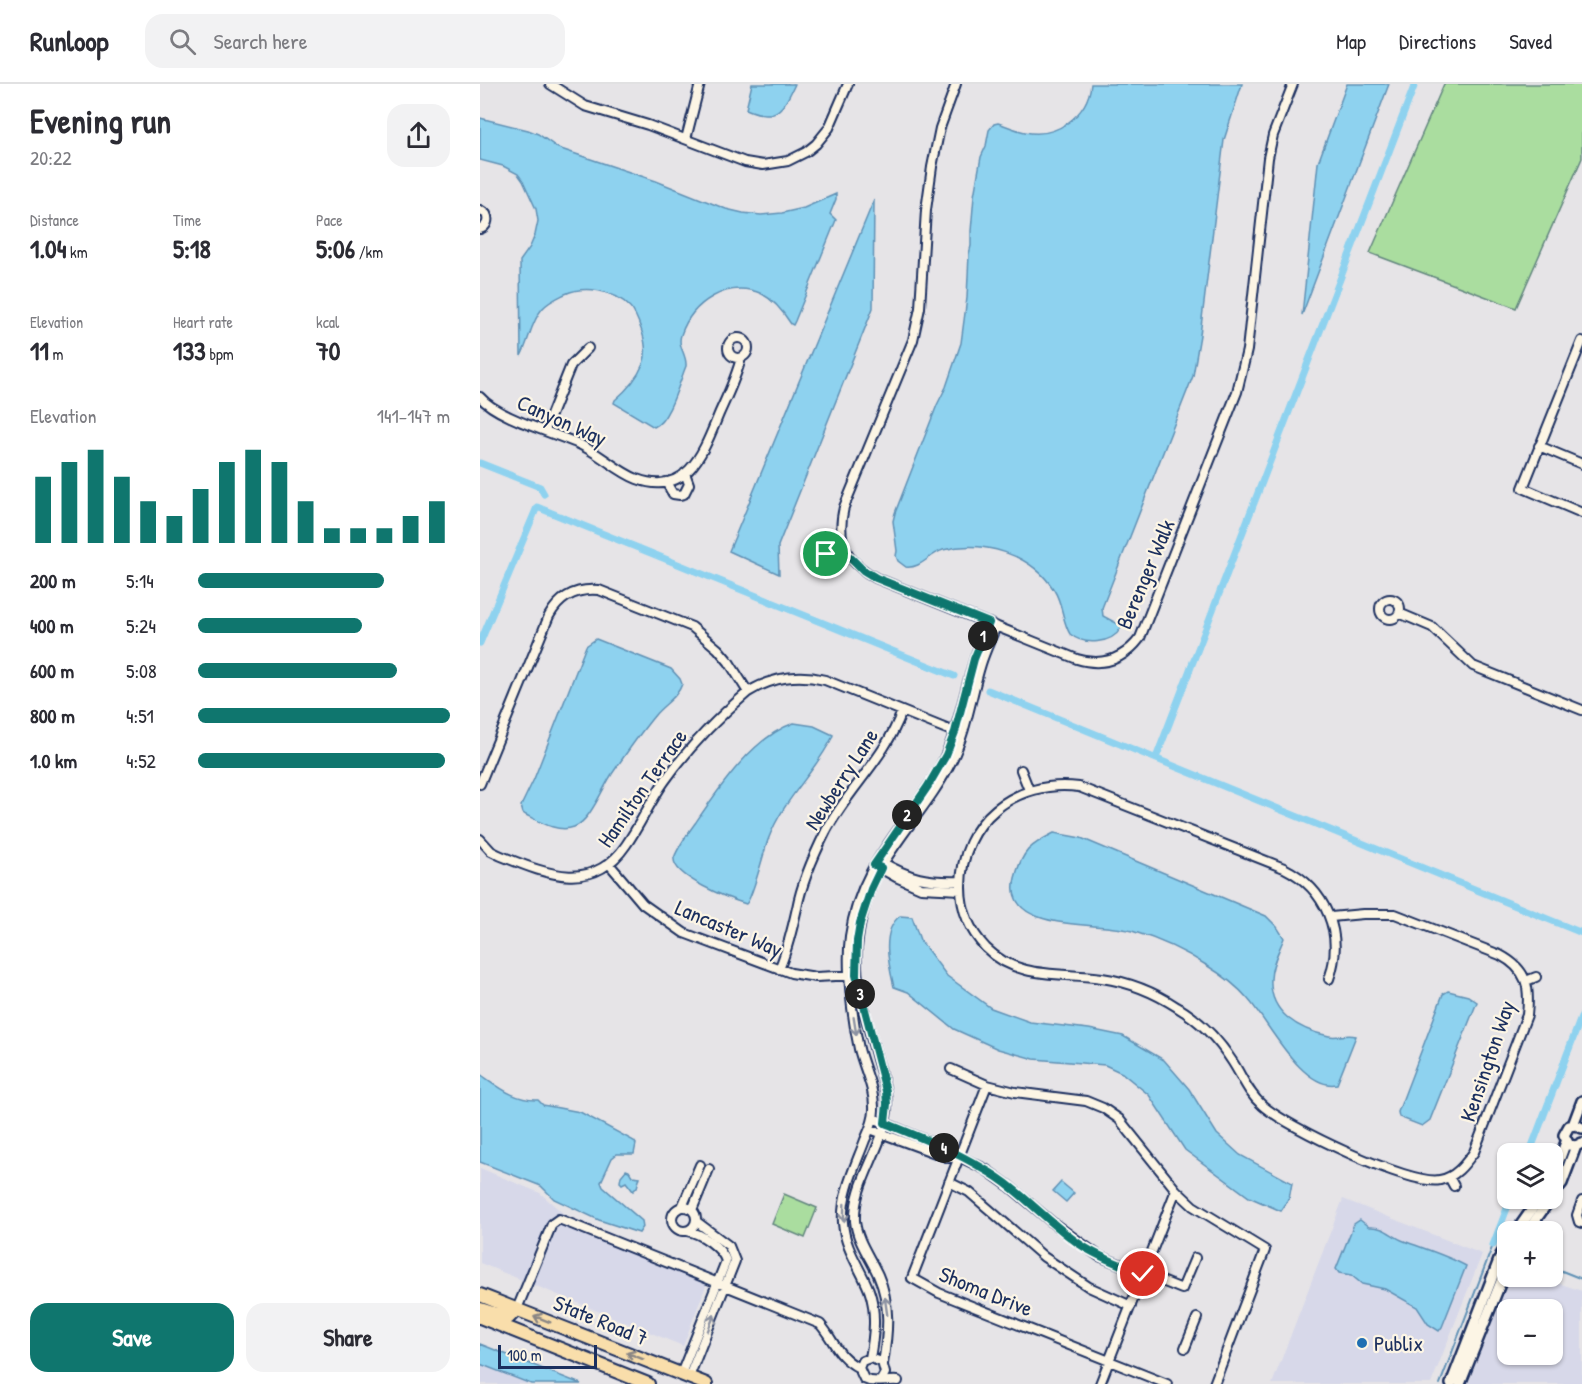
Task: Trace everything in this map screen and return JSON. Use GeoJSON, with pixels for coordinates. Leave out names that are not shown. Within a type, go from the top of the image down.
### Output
{"type":"FeatureCollection","features":[{"type":"Feature","properties":{"kind":"main road","name":"State Road 7"},"geometry":{"type":"LineString","coordinates":[[480,1295],[706,1384]]}},
{"type":"Feature","properties":{"kind":"main road"},"geometry":{"type":"LineString","coordinates":[[480,1309],[508,1318],[517,1309]]}},
{"type":"Feature","properties":{"kind":"main road","name":"State Road 7"},"geometry":{"type":"LineString","coordinates":[[480,1317],[648,1384]]}},
{"type":"Feature","properties":{"kind":"main road"},"geometry":{"type":"LineString","coordinates":[[548,1344],[557,1334],[565,1334],[586,1342],[606,1344]]}},
{"type":"Feature","properties":{"kind":"street"},"geometry":{"type":"LineString","coordinates":[[550,84],[585,106],[754,164],[788,161],[806,152],[824,136],[835,117],[848,84]]}},
{"type":"Feature","properties":{"kind":"street"},"geometry":{"type":"LineString","coordinates":[[686,139],[700,84]]}},
{"type":"Feature","properties":{"kind":"street","name":"Berenger Walk"},"geometry":{"type":"LineString","coordinates":[[956,84],[940,128],[932,167],[926,210],[920,308],[913,340],[844,507],[841,522],[842,539],[850,557],[863,570],[876,578],[1086,662],[1106,662],[1116,659],[1126,653],[1140,638],[1237,392],[1246,350],[1268,158],[1273,135],[1293,84]]}},
{"type":"Feature","properties":{"kind":"street"},"geometry":{"type":"LineString","coordinates":[[480,210],[486,214],[488,220],[480,229]]}},
{"type":"Feature","properties":{"kind":"street"},"geometry":{"type":"LineString","coordinates":[[1582,341],[1523,488],[1582,513]]}},
{"type":"Feature","properties":{"kind":"street"},"geometry":{"type":"LineString","coordinates":[[545,430],[571,365],[588,348]]}},
{"type":"Feature","properties":{"kind":"street","name":"Canyon Way"},"geometry":{"type":"LineString","coordinates":[[480,397],[499,412],[591,449],[635,478],[654,483],[666,482],[685,473],[698,460],[741,358]]}},
{"type":"Feature","properties":{"kind":"street"},"geometry":{"type":"LineString","coordinates":[[1539,446],[1582,464]]}},
{"type":"Feature","properties":{"kind":"street","name":"Canyon Way"},"geometry":{"type":"LineString","coordinates":[[666,482],[673,494],[684,494],[689,484],[685,473]]}},
{"type":"Feature","properties":{"kind":"street"},"geometry":{"type":"LineString","coordinates":[[842,539],[830,545],[826,554],[833,561],[850,557]]}},
{"type":"Feature","properties":{"kind":"street"},"geometry":{"type":"LineString","coordinates":[[480,784],[549,616],[572,588],[599,590],[692,627],[712,643],[729,662],[748,692]]}},
{"type":"Feature","properties":{"kind":"street"},"geometry":{"type":"LineString","coordinates":[[1399,613],[1432,627],[1473,666],[1582,710]]}},
{"type":"Feature","properties":{"kind":"street"},"geometry":{"type":"LineString","coordinates":[[862,1369],[874,1329],[871,1300],[846,1243],[843,1220],[848,1185],[873,1118],[872,1090],[854,1023],[853,975],[860,923],[879,864],[940,781],[953,758],[958,734],[992,624]]}},
{"type":"Feature","properties":{"kind":"street","name":"Hamilton Terrace"},"geometry":{"type":"LineString","coordinates":[[610,865],[626,846],[650,803],[679,762],[711,725],[758,686],[780,678],[814,678],[958,734]]}},
{"type":"Feature","properties":{"kind":"street","name":"Newberry Lane"},"geometry":{"type":"LineString","coordinates":[[778,969],[790,942],[799,899],[817,849],[838,811],[890,740],[902,711]]}},
{"type":"Feature","properties":{"kind":"street"},"geometry":{"type":"LineString","coordinates":[[1021,770],[1029,790]]}},
{"type":"Feature","properties":{"kind":"street"},"geometry":{"type":"LineString","coordinates":[[1329,979],[1335,950],[1331,918],[1320,897],[1304,880],[1284,868],[1079,787],[1054,785],[1029,790],[1001,805],[979,827],[967,849],[961,881],[964,910],[973,931],[988,950],[1007,963],[1029,971],[1118,981],[1151,992],[1182,1010],[1209,1033],[1232,1061],[1253,1096],[1271,1112],[1335,1146],[1390,1169],[1426,1180],[1449,1177],[1454,1186]]}},
{"type":"Feature","properties":{"kind":"street"},"geometry":{"type":"LineString","coordinates":[[480,839],[499,855],[548,874],[580,875],[610,865]]}},
{"type":"Feature","properties":{"kind":"street"},"geometry":{"type":"LineString","coordinates":[[879,864],[927,881],[961,881]]}},
{"type":"Feature","properties":{"kind":"street"},"geometry":{"type":"LineString","coordinates":[[879,864],[896,877],[921,888],[961,890]]}},
{"type":"Feature","properties":{"kind":"street","name":"Lancaster Way"},"geometry":{"type":"LineString","coordinates":[[610,865],[643,904],[684,933],[778,969],[816,977],[853,975]]}},
{"type":"Feature","properties":{"kind":"street","name":"Kensington Way"},"geometry":{"type":"LineString","coordinates":[[1331,918],[1363,914],[1395,914],[1500,955],[1514,964],[1526,981],[1529,997],[1527,1015],[1474,1152],[1463,1166],[1449,1177]]}},
{"type":"Feature","properties":{"kind":"street"},"geometry":{"type":"LineString","coordinates":[[853,975],[886,1091],[887,1104],[882,1133],[859,1190],[855,1220],[858,1236],[877,1273],[886,1302],[887,1335],[884,1367],[876,1382]]}},
{"type":"Feature","properties":{"kind":"street"},"geometry":{"type":"LineString","coordinates":[[1526,981],[1536,977]]}},
{"type":"Feature","properties":{"kind":"street"},"geometry":{"type":"LineString","coordinates":[[951,1068],[987,1085],[1044,1098],[1086,1101],[1103,1108],[1119,1119],[1176,1190],[1193,1206],[1264,1250],[1214,1384]]}},
{"type":"Feature","properties":{"kind":"street","name":"Shoma Drive"},"geometry":{"type":"LineString","coordinates":[[987,1085],[912,1278],[939,1293],[1167,1384]]}},
{"type":"Feature","properties":{"kind":"street"},"geometry":{"type":"LineString","coordinates":[[1563,1150],[1566,1142],[1565,1132],[1577,1127],[1582,1101]]}},
{"type":"Feature","properties":{"kind":"street"},"geometry":{"type":"LineString","coordinates":[[873,1118],[956,1153],[985,1169],[1099,1257],[1182,1289],[1195,1258]]}},
{"type":"Feature","properties":{"kind":"street"},"geometry":{"type":"LineString","coordinates":[[870,1129],[951,1159],[960,1156]]}},
{"type":"Feature","properties":{"kind":"street"},"geometry":{"type":"LineString","coordinates":[[1563,1181],[1579,1145],[1566,1142]]}},
{"type":"Feature","properties":{"kind":"street"},"geometry":{"type":"LineString","coordinates":[[685,1376],[726,1261],[721,1251],[698,1235],[676,1228],[672,1224],[673,1213],[682,1207],[700,1165]]}},
{"type":"Feature","properties":{"kind":"street"},"geometry":{"type":"LineString","coordinates":[[685,1376],[726,1287],[735,1261],[729,1246],[697,1222],[692,1210],[709,1169]]}},
{"type":"Feature","properties":{"kind":"street"},"geometry":{"type":"LineString","coordinates":[[949,1182],[969,1192],[1044,1257],[1060,1268],[1089,1287],[1131,1305]]}},
{"type":"Feature","properties":{"kind":"street"},"geometry":{"type":"LineString","coordinates":[[1100,1384],[1176,1190]]}},
{"type":"Feature","properties":{"kind":"street"},"geometry":{"type":"LineString","coordinates":[[1582,1201],[1577,1215],[1579,1222],[1582,1223]]}},
{"type":"Feature","properties":{"kind":"street"},"geometry":{"type":"LineString","coordinates":[[682,1207],[692,1210]]}},
{"type":"Feature","properties":{"kind":"street"},"geometry":{"type":"LineString","coordinates":[[517,1309],[552,1224],[559,1219],[820,1324],[845,1360],[855,1358],[868,1381],[900,1383]]}},
{"type":"Feature","properties":{"kind":"street"},"geometry":{"type":"LineString","coordinates":[[687,1231],[692,1229],[697,1222]]}},
{"type":"Feature","properties":{"kind":"street"},"geometry":{"type":"LineString","coordinates":[[1451,1384],[1497,1266]]}},
{"type":"Feature","properties":{"kind":"street"},"geometry":{"type":"LineString","coordinates":[[1460,1384],[1499,1287]]}},
{"type":"Feature","properties":{"kind":"street"},"geometry":{"type":"LineString","coordinates":[[1185,1348],[1197,1318]]}},
{"type":"Feature","properties":{"kind":"street"},"geometry":{"type":"LineString","coordinates":[[862,1369],[878,1359],[900,1383]]}},
{"type":"Feature","properties":{"kind":"shaded area"},"geometry":{"type":"Polygon","coordinates":[[[480,1168],[540,1193],[565,1215],[710,1275],[683,1346],[480,1263],[480,1168]]]}},
{"type":"Feature","properties":{"kind":"shaded area"},"geometry":{"type":"Polygon","coordinates":[[[1343,1199],[1482,1254],[1431,1384],[1272,1384],[1343,1199]]]}},
{"type":"Feature","properties":{"kind":"shaded area"},"geometry":{"type":"Polygon","coordinates":[[[1563,1285],[1582,1291],[1582,1384],[1468,1384],[1497,1310],[1497,1365],[1563,1365],[1563,1299],[1501,1299],[1506,1287],[1563,1287],[1563,1285]]]}},
{"type":"Feature","properties":{"kind":"shaded area"},"geometry":{"type":"Polygon","coordinates":[[[480,1364],[519,1379],[531,1384],[480,1384],[480,1364]]]}},
{"type":"Feature","properties":{"kind":"green space"},"geometry":{"type":"Polygon","coordinates":[[[1444,84],[1582,84],[1582,158],[1516,308],[1370,253],[1444,84]]]}},
{"type":"Feature","properties":{"kind":"green space"},"geometry":{"type":"Polygon","coordinates":[[[784,1194],[817,1208],[805,1238],[772,1224],[784,1194]]]}},
{"type":"Feature","properties":{"kind":"water"},"geometry":{"type":"Polygon","coordinates":[[[752,84],[795,84],[782,107],[772,114],[765,114],[746,109],[752,84]]]}},
{"type":"Feature","properties":{"kind":"water"},"geometry":{"type":"Polygon","coordinates":[[[1091,84],[1242,84],[1224,140],[1193,376],[1102,608],[1103,616],[1120,625],[1121,628],[1111,637],[1097,642],[1076,638],[1070,634],[1054,590],[1044,577],[1019,558],[1005,552],[958,547],[938,552],[916,566],[906,567],[898,561],[896,556],[893,521],[961,343],[967,298],[974,196],[981,157],[989,130],[998,123],[1037,133],[1059,128],[1077,115],[1084,106],[1091,84]]]}},
{"type":"Feature","properties":{"kind":"water"},"geometry":{"type":"Polygon","coordinates":[[[1347,84],[1389,84],[1302,315],[1318,163],[1347,84]]]}},
{"type":"Feature","properties":{"kind":"water"},"geometry":{"type":"Polygon","coordinates":[[[480,118],[528,130],[558,148],[656,181],[726,209],[743,213],[761,215],[782,213],[804,208],[836,194],[830,214],[836,220],[793,325],[771,300],[749,290],[737,289],[724,292],[702,304],[686,323],[681,335],[680,343],[686,366],[669,409],[659,424],[654,427],[614,403],[638,374],[645,352],[645,343],[636,315],[630,307],[616,297],[599,291],[581,290],[553,300],[538,314],[521,356],[520,261],[535,235],[538,221],[536,209],[518,174],[503,166],[480,160],[480,118]]]}},
{"type":"Feature","properties":{"kind":"water"},"geometry":{"type":"Polygon","coordinates":[[[874,200],[873,308],[778,546],[779,574],[729,551],[874,200]]]}},
{"type":"Feature","properties":{"kind":"water"},"geometry":{"type":"Polygon","coordinates":[[[596,639],[671,669],[682,684],[677,693],[655,715],[634,743],[610,777],[586,818],[574,827],[555,828],[526,815],[521,806],[534,779],[586,646],[596,639]]]}},
{"type":"Feature","properties":{"kind":"water"},"geometry":{"type":"Polygon","coordinates":[[[794,723],[814,726],[833,735],[825,751],[774,825],[749,901],[746,904],[692,880],[676,865],[674,858],[678,848],[715,794],[738,765],[765,740],[794,723]]]}},
{"type":"Feature","properties":{"kind":"water"},"geometry":{"type":"Polygon","coordinates":[[[1054,833],[1081,838],[1266,916],[1284,938],[1271,974],[1272,991],[1281,1010],[1297,1024],[1318,1033],[1333,1036],[1356,1036],[1337,1084],[1324,1083],[1311,1077],[1287,1052],[1244,994],[1223,976],[1188,954],[1132,931],[1057,922],[1038,917],[1023,908],[1015,896],[1015,878],[1021,861],[1033,845],[1054,833]]]}},
{"type":"Feature","properties":{"kind":"water"},"geometry":{"type":"Polygon","coordinates":[[[900,916],[912,917],[920,940],[947,976],[991,1008],[1030,1022],[1089,1029],[1123,1036],[1164,1060],[1189,1089],[1217,1134],[1240,1155],[1292,1183],[1289,1199],[1281,1211],[1249,1197],[1185,1150],[1149,1095],[1122,1073],[1105,1065],[1034,1059],[998,1049],[954,1029],[908,992],[894,987],[888,959],[888,940],[894,922],[900,916]]]}},
{"type":"Feature","properties":{"kind":"water"},"geometry":{"type":"Polygon","coordinates":[[[1448,991],[1468,996],[1477,1002],[1430,1120],[1422,1126],[1399,1117],[1398,1112],[1443,994],[1448,991]]]}},
{"type":"Feature","properties":{"kind":"water"},"geometry":{"type":"Polygon","coordinates":[[[480,1074],[515,1096],[538,1100],[543,1105],[580,1112],[634,1141],[636,1144],[634,1154],[617,1154],[612,1158],[601,1182],[603,1187],[642,1221],[643,1227],[639,1233],[599,1220],[554,1199],[541,1186],[480,1162],[480,1074]]]}},
{"type":"Feature","properties":{"kind":"water"},"geometry":{"type":"Polygon","coordinates":[[[626,1170],[632,1176],[640,1177],[633,1191],[626,1182],[622,1184],[620,1182],[626,1170]]]}},
{"type":"Feature","properties":{"kind":"water"},"geometry":{"type":"Polygon","coordinates":[[[1061,1182],[1074,1193],[1066,1202],[1053,1191],[1061,1182]]]}},
{"type":"Feature","properties":{"kind":"water"},"geometry":{"type":"Polygon","coordinates":[[[1360,1220],[1369,1227],[1384,1230],[1404,1241],[1466,1266],[1439,1331],[1428,1324],[1417,1307],[1385,1289],[1362,1284],[1351,1275],[1339,1273],[1336,1269],[1354,1224],[1360,1220]]]}},
{"type":"Feature","properties":{"kind":"water"},"geometry":{"type":"Polygon","coordinates":[[[480,1344],[581,1384],[531,1384],[480,1364],[480,1344]]]}},
{"type":"Feature","properties":{"kind":"waterway"},"geometry":{"type":"LineString","coordinates":[[1156,758],[1415,84]]}},
{"type":"Feature","properties":{"kind":"waterway"},"geometry":{"type":"LineString","coordinates":[[480,463],[540,487],[544,494]]}},
{"type":"Feature","properties":{"kind":"waterway"},"geometry":{"type":"LineString","coordinates":[[480,643],[537,507],[954,676]]}},
{"type":"Feature","properties":{"kind":"waterway"},"geometry":{"type":"LineString","coordinates":[[988,690],[1582,933]]}},
{"type":"Feature","properties":{"kind":"waterway"},"geometry":{"type":"LineString","coordinates":[[1533,1143],[1582,1015]]}},
{"type":"Feature","properties":{"kind":"waterway"},"geometry":{"type":"LineString","coordinates":[[1493,1245],[1507,1209]]}},
{"type":"Feature","properties":{"kind":"waterway"},"geometry":{"type":"LineString","coordinates":[[1440,1384],[1493,1245]]}},
{"type":"Feature","properties":{"kind":"waterway"},"geometry":{"type":"LineString","coordinates":[[1563,1271],[1582,1279]]}},
{"type":"Feature","properties":{"kind":"place","name":"Publix"},"geometry":{"type":"Point","coordinates":[1362,1343]}},
{"type":"Feature","properties":{"kind":"route"},"geometry":{"type":"LineString","coordinates":[[826,554],[833,561],[850,557],[863,570],[876,578],[989,623],[974,659],[955,732],[946,755],[939,770],[874,865],[881,868],[871,889],[860,923],[856,975],[886,1091],[885,1123],[956,1153],[985,1169],[1009,1186],[1053,1224],[1099,1257],[1143,1274]]}}]}
